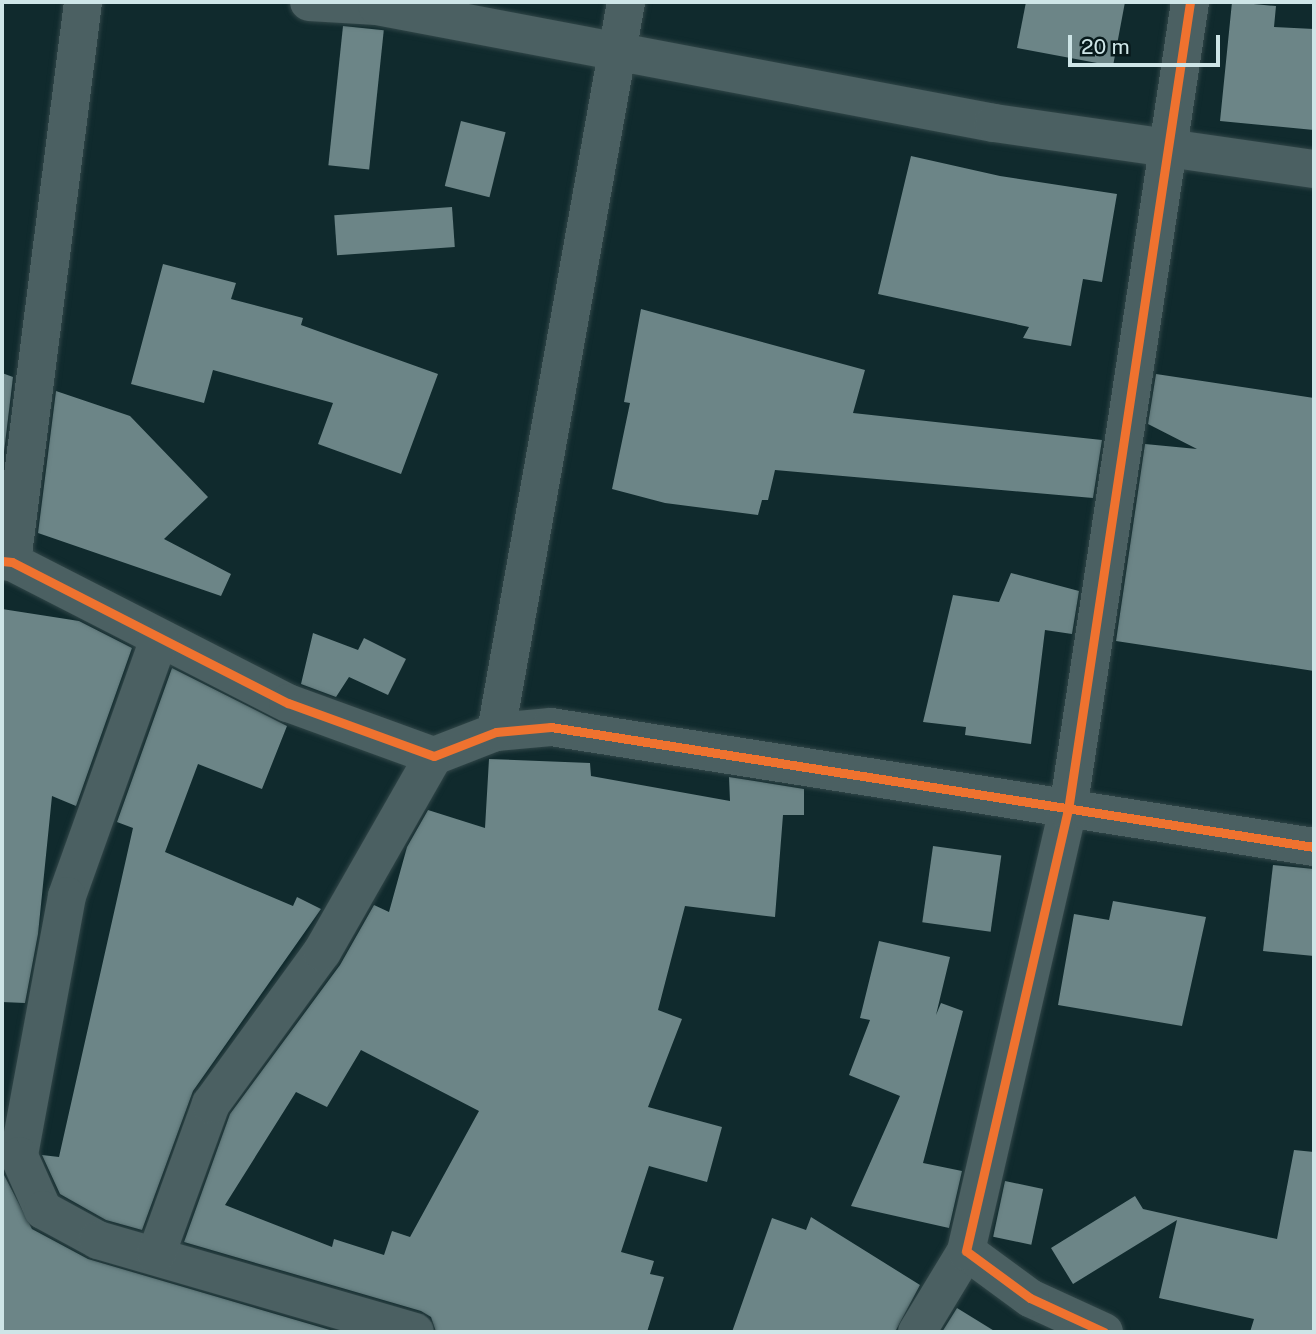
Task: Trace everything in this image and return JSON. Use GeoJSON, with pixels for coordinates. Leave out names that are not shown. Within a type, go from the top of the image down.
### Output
{"type":"FeatureCollection","features":[{"type":"Feature","properties":{"kind":"street"},"geometry":{"type":"LineString","coordinates":[[83,2],[7,561],[288,703],[434,756]]}},
{"type":"Feature","properties":{"kind":"street"},"geometry":{"type":"LineString","coordinates":[[309,2],[377,6],[994,123],[1314,169]]}},
{"type":"Feature","properties":{"kind":"street"},"geometry":{"type":"LineString","coordinates":[[496,732],[626,2]]}},
{"type":"Feature","properties":{"kind":"street"},"geometry":{"type":"LineString","coordinates":[[917,1332],[966,1251],[1068,810],[1190,2]]}},
{"type":"Feature","properties":{"kind":"street"},"geometry":{"type":"LineString","coordinates":[[159,639],[67,896],[19,1156],[43,1210],[98,1240],[415,1332]]}},
{"type":"Feature","properties":{"kind":"street"},"geometry":{"type":"LineString","coordinates":[[156,1255],[211,1104],[322,951],[434,756],[496,732],[551,727],[1314,847]]}},
{"type":"Feature","properties":{"kind":"street"},"geometry":{"type":"LineString","coordinates":[[966,1251],[1030,1298],[1104,1332]]}},
{"type":"Feature","properties":{"kind":"building"},"geometry":{"type":"Polygon","coordinates":[[[1026,2],[1125,2],[1113,66],[1017,48],[1026,2]]]}},
{"type":"Feature","properties":{"kind":"building"},"geometry":{"type":"Polygon","coordinates":[[[1232,2],[1276,6],[1274,27],[1314,29],[1314,130],[1220,121],[1232,2]]]}},
{"type":"Feature","properties":{"kind":"building"},"geometry":{"type":"Polygon","coordinates":[[[343,26],[384,30],[369,170],[328,165],[343,26]]]}},
{"type":"Feature","properties":{"kind":"building"},"geometry":{"type":"Polygon","coordinates":[[[461,121],[506,132],[489,197],[445,186],[461,121]]]}},
{"type":"Feature","properties":{"kind":"building"},"geometry":{"type":"Polygon","coordinates":[[[911,156],[1000,176],[1117,194],[1102,282],[1083,279],[1071,346],[1023,338],[1029,327],[878,294],[911,156]]]}},
{"type":"Feature","properties":{"kind":"building"},"geometry":{"type":"Polygon","coordinates":[[[452,207],[455,247],[337,255],[334,215],[452,207]]]}},
{"type":"Feature","properties":{"kind":"building"},"geometry":{"type":"Polygon","coordinates":[[[163,264],[236,283],[231,299],[303,318],[301,325],[438,374],[401,474],[318,444],[333,403],[213,370],[204,403],[131,384],[163,264]]]}},
{"type":"Feature","properties":{"kind":"building"},"geometry":{"type":"Polygon","coordinates":[[[641,309],[865,370],[853,413],[1102,440],[1093,498],[775,470],[768,500],[762,500],[758,515],[665,503],[612,489],[630,403],[624,402],[641,309]]]}},
{"type":"Feature","properties":{"kind":"building"},"geometry":{"type":"Polygon","coordinates":[[[2,373],[13,377],[2,469],[2,373]]]}},
{"type":"Feature","properties":{"kind":"building"},"geometry":{"type":"Polygon","coordinates":[[[1156,374],[1314,398],[1314,671],[1116,641],[1145,444],[1197,449],[1148,424],[1156,374]]]}},
{"type":"Feature","properties":{"kind":"building"},"geometry":{"type":"Polygon","coordinates":[[[56,391],[130,416],[208,497],[164,539],[231,574],[221,596],[38,533],[56,391]]]}},
{"type":"Feature","properties":{"kind":"building"},"geometry":{"type":"Polygon","coordinates":[[[1011,573],[1079,591],[1072,634],[1045,630],[1031,744],[965,735],[966,727],[923,722],[953,595],[999,602],[1011,573]]]}},
{"type":"Feature","properties":{"kind":"building"},"geometry":{"type":"Polygon","coordinates":[[[2,609],[79,621],[132,648],[76,806],[52,796],[38,934],[25,1003],[2,1002],[2,609]]]}},
{"type":"Feature","properties":{"kind":"building"},"geometry":{"type":"Polygon","coordinates":[[[313,633],[358,650],[364,638],[406,659],[388,695],[349,677],[336,697],[301,684],[313,633]]]}},
{"type":"Feature","properties":{"kind":"building"},"geometry":{"type":"Polygon","coordinates":[[[172,668],[287,726],[262,789],[198,764],[165,852],[293,906],[297,897],[321,909],[193,1091],[142,1230],[106,1220],[60,1194],[42,1155],[59,1157],[133,828],[117,822],[172,668]]]}},
{"type":"Feature","properties":{"kind":"building"},"geometry":{"type":"Polygon","coordinates":[[[489,759],[590,763],[591,776],[730,801],[729,777],[804,789],[804,815],[783,815],[775,917],[685,906],[658,1010],[682,1019],[648,1107],[722,1127],[707,1182],[649,1166],[621,1252],[654,1261],[650,1274],[664,1277],[647,1332],[436,1332],[431,1317],[421,1311],[184,1242],[230,1114],[340,965],[374,905],[389,912],[407,847],[428,810],[485,828],[489,759]],[[361,1050],[327,1107],[296,1092],[225,1205],[332,1247],[334,1239],[384,1255],[392,1231],[410,1237],[479,1111],[361,1050]]]}},
{"type":"Feature","properties":{"kind":"building"},"geometry":{"type":"Polygon","coordinates":[[[933,846],[1001,856],[991,932],[922,922],[933,846]]]}},
{"type":"Feature","properties":{"kind":"building"},"geometry":{"type":"Polygon","coordinates":[[[1273,865],[1314,869],[1314,956],[1263,951],[1273,865]]]}},
{"type":"Feature","properties":{"kind":"building"},"geometry":{"type":"Polygon","coordinates":[[[1113,901],[1206,917],[1182,1026],[1058,1005],[1074,914],[1109,920],[1113,901]]]}},
{"type":"Feature","properties":{"kind":"building"},"geometry":{"type":"Polygon","coordinates":[[[879,941],[950,957],[936,1015],[941,1003],[963,1011],[923,1163],[962,1171],[949,1228],[851,1206],[900,1096],[849,1075],[870,1020],[860,1018],[879,941]]]}},
{"type":"Feature","properties":{"kind":"building"},"geometry":{"type":"Polygon","coordinates":[[[1294,1150],[1314,1152],[1314,1332],[1250,1332],[1254,1319],[1159,1298],[1177,1220],[1073,1284],[1051,1248],[1135,1196],[1143,1209],[1277,1239],[1294,1150]]]}},
{"type":"Feature","properties":{"kind":"building"},"geometry":{"type":"Polygon","coordinates":[[[2,1171],[32,1229],[88,1259],[337,1332],[2,1332],[2,1171]]]}},
{"type":"Feature","properties":{"kind":"building"},"geometry":{"type":"Polygon","coordinates":[[[1005,1181],[1043,1189],[1031,1245],[993,1237],[1005,1181]]]}},
{"type":"Feature","properties":{"kind":"building"},"geometry":{"type":"Polygon","coordinates":[[[811,1217],[920,1285],[895,1332],[732,1332],[772,1218],[806,1230],[811,1217]]]}},
{"type":"Feature","properties":{"kind":"building"},"geometry":{"type":"Polygon","coordinates":[[[957,1308],[996,1332],[942,1332],[957,1308]]]}},
{"type":"Feature","properties":{"kind":"cycle path"},"geometry":{"type":"LineString","coordinates":[[1104,1332],[1030,1298],[966,1251],[1068,810],[1190,2]]}},
{"type":"Feature","properties":{"kind":"cycle path"},"geometry":{"type":"LineString","coordinates":[[2,561],[12,562],[288,703],[434,756],[496,732],[551,727],[1314,847]]}}]}
